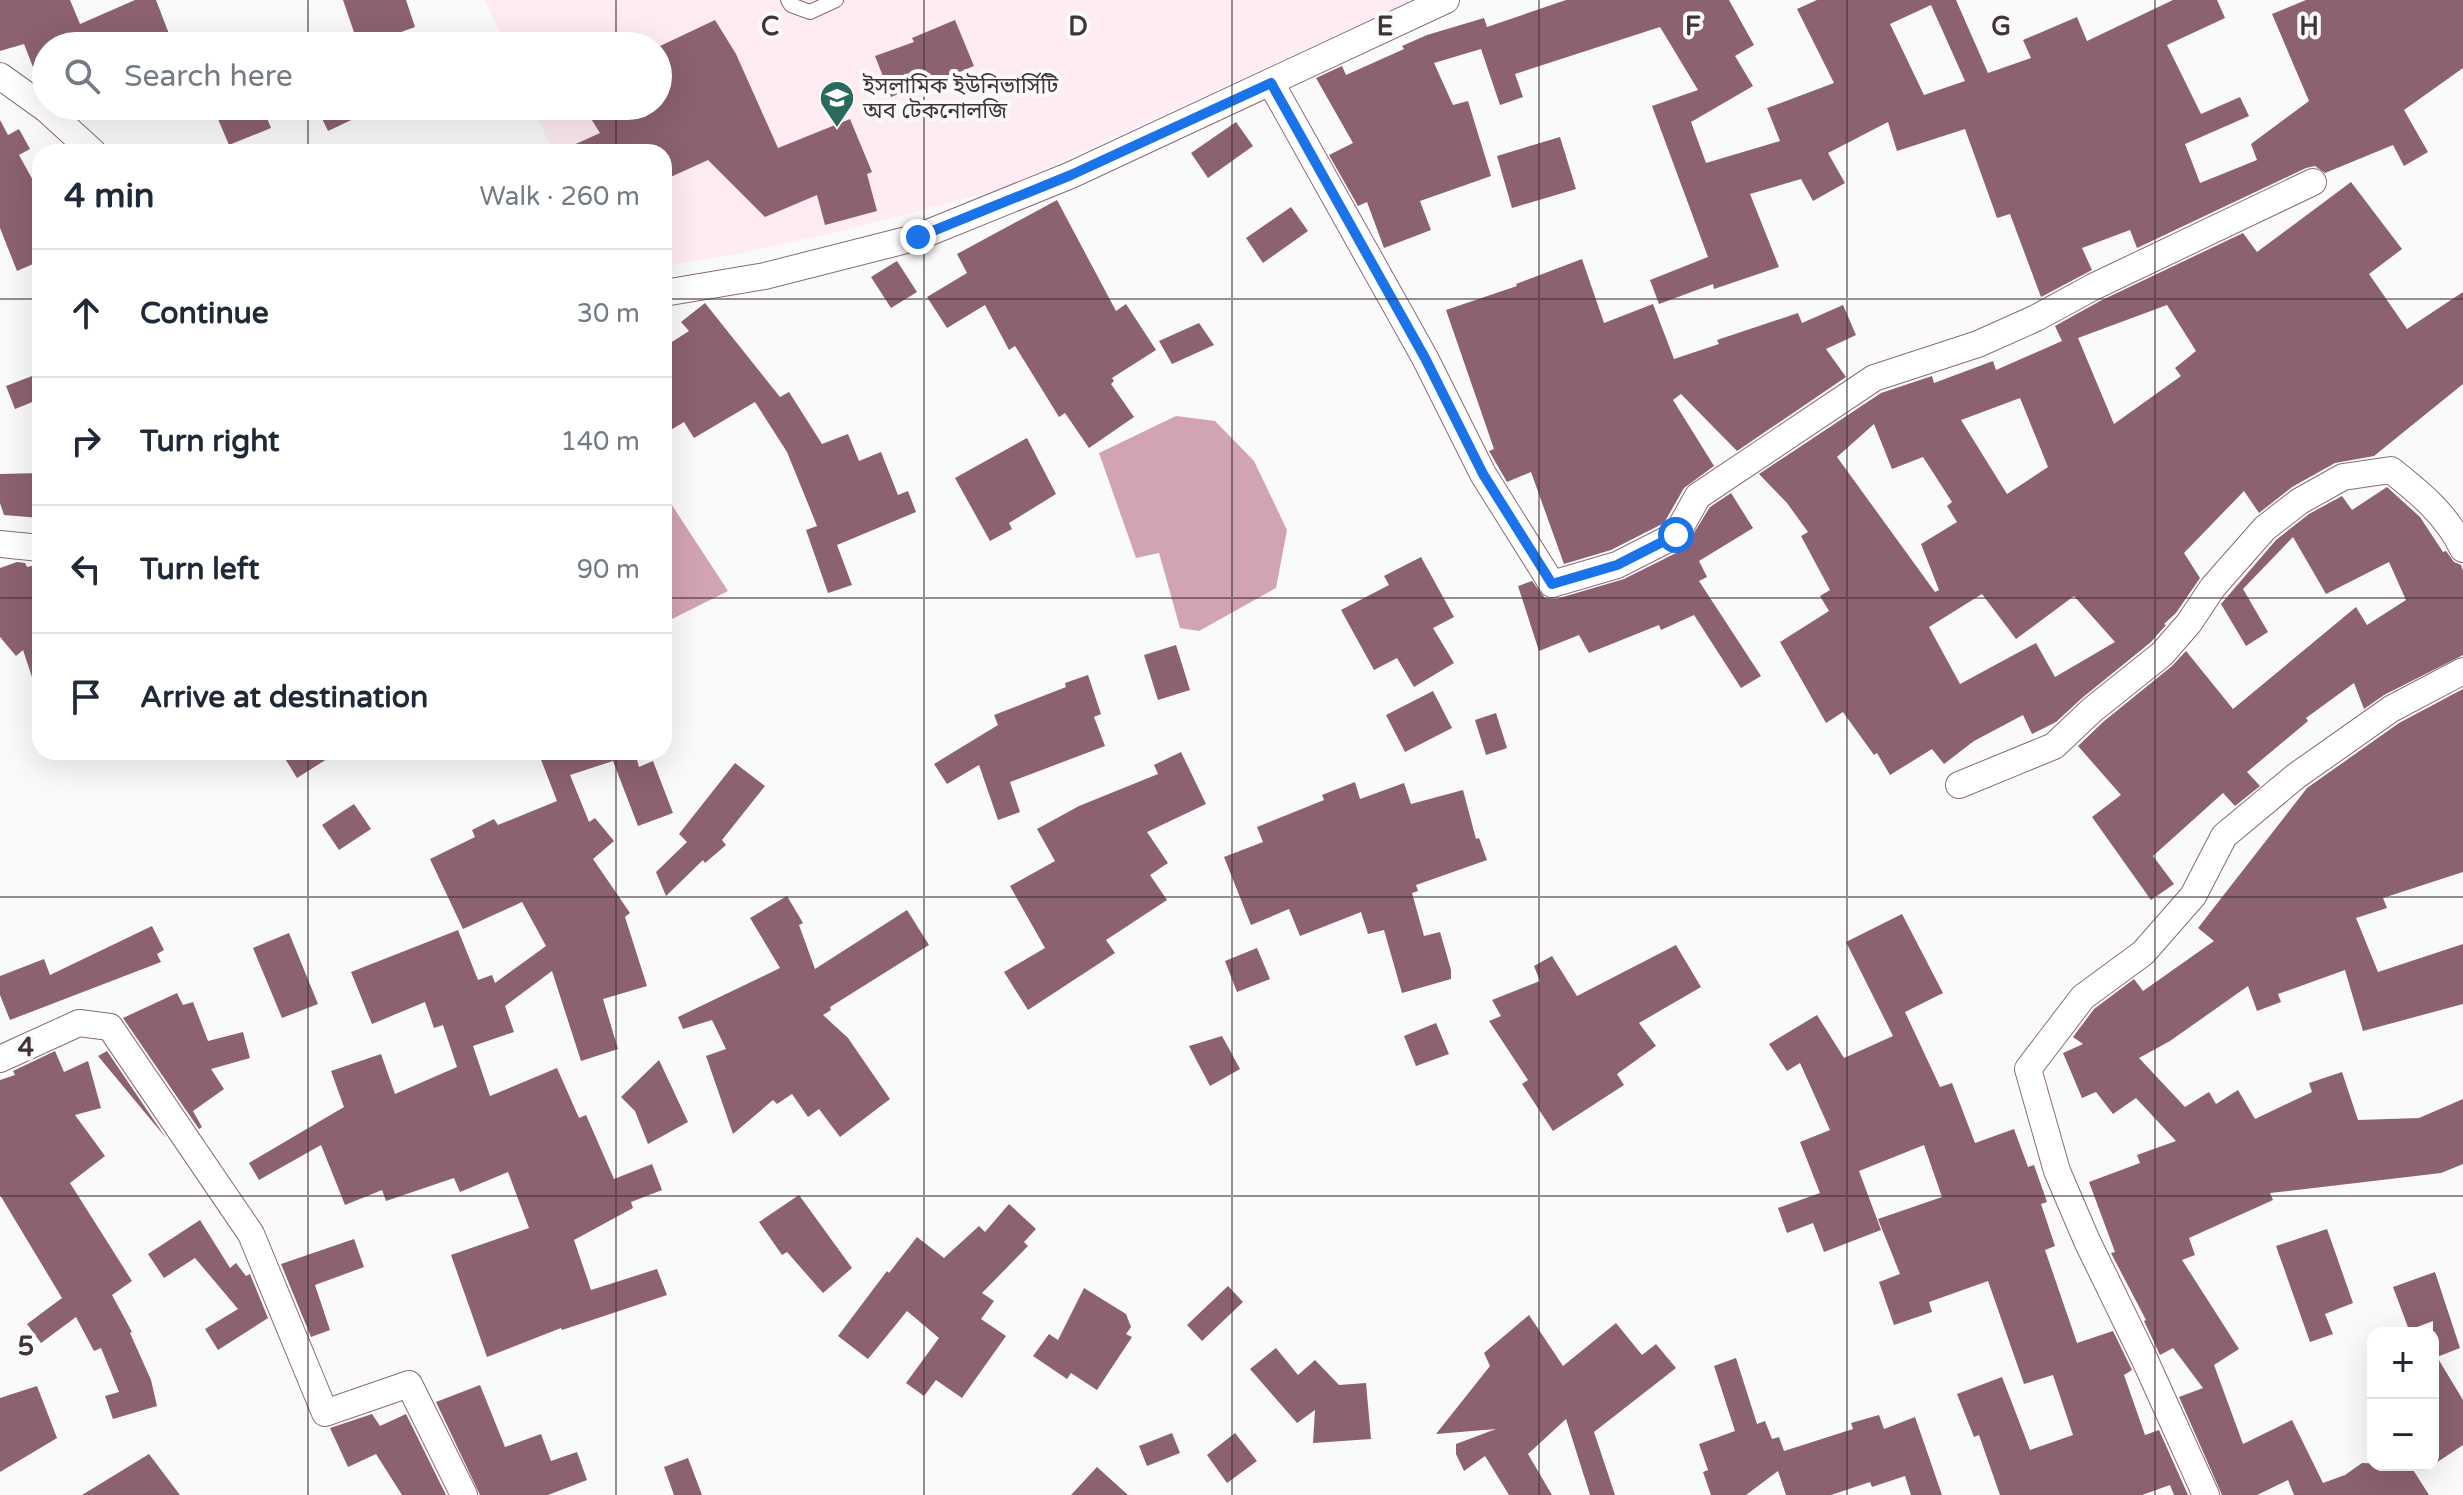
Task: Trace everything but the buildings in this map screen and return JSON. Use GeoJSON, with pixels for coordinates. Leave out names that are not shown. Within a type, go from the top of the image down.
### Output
{"type":"FeatureCollection","features":[{"type":"Feature","properties":{"kind":"street"},"geometry":{"type":"LineString","coordinates":[[672,292],[765,276],[918,237],[1071,175],[1446,0]]}},
{"type":"Feature","properties":{"kind":"street"},"geometry":{"type":"LineString","coordinates":[[0,76],[32,99]]}},
{"type":"Feature","properties":{"kind":"street"},"geometry":{"type":"LineString","coordinates":[[1271,83],[1425,358],[1483,474],[1552,584],[1617,565],[1676,535],[1698,496],[1874,378],[1978,344],[2313,182]]}},
{"type":"Feature","properties":{"kind":"street"},"geometry":{"type":"LineString","coordinates":[[58,120],[84,144]]}},
{"type":"Feature","properties":{"kind":"street"},"geometry":{"type":"LineString","coordinates":[[1959,785],[2054,746],[2092,710],[2162,654],[2189,623],[2213,587],[2265,528],[2300,501],[2343,477],[2391,470],[2423,495],[2453,528],[2463,549]]}},
{"type":"Feature","properties":{"kind":"street"},"geometry":{"type":"LineString","coordinates":[[0,544],[32,547]]}},
{"type":"Feature","properties":{"kind":"street"},"geometry":{"type":"LineString","coordinates":[[2206,1495],[2057,1171],[2028,1069],[2083,997],[2143,953],[2193,896],[2224,836],[2296,776],[2391,709],[2463,671]]}},
{"type":"Feature","properties":{"kind":"street"},"geometry":{"type":"LineString","coordinates":[[0,1059],[79,1023],[110,1027],[251,1234],[325,1413],[409,1384],[464,1495]]}},
{"type":"Feature","properties":{"kind":"lane"},"geometry":{"type":"LineString","coordinates":[[788,0],[791,5],[810,12],[836,0]]}},
{"type":"Feature","properties":{"kind":"shaded area","name":"ইসলামিক ইউনিভার্সিটি অব টেকনোলজি"},"geometry":{"type":"Polygon","coordinates":[[[485,0],[1412,0],[1001,189],[850,229],[672,265],[672,144],[549,144],[538,120],[672,120],[672,32],[500,32],[485,0]]]}},
{"type":"Feature","properties":{"kind":"shaded area"},"geometry":{"type":"Polygon","coordinates":[[[1176,416],[1215,421],[1254,461],[1287,530],[1276,588],[1199,631],[1180,628],[1159,553],[1136,558],[1099,453],[1176,416]]]}},
{"type":"Feature","properties":{"kind":"shaded area"},"geometry":{"type":"Polygon","coordinates":[[[672,505],[728,591],[672,619],[672,505]]]}},
{"type":"Feature","properties":{"kind":"place","name":"ইসলামিক ইউনিভার্সিটি অব টেকনোলজি"},"geometry":{"type":"Point","coordinates":[837,129]}},
{"type":"Feature","properties":{"kind":"route"},"geometry":{"type":"LineString","coordinates":[[918,237],[1071,175],[1271,83],[1425,358],[1483,474],[1552,584],[1617,565],[1676,535]]}}]}
